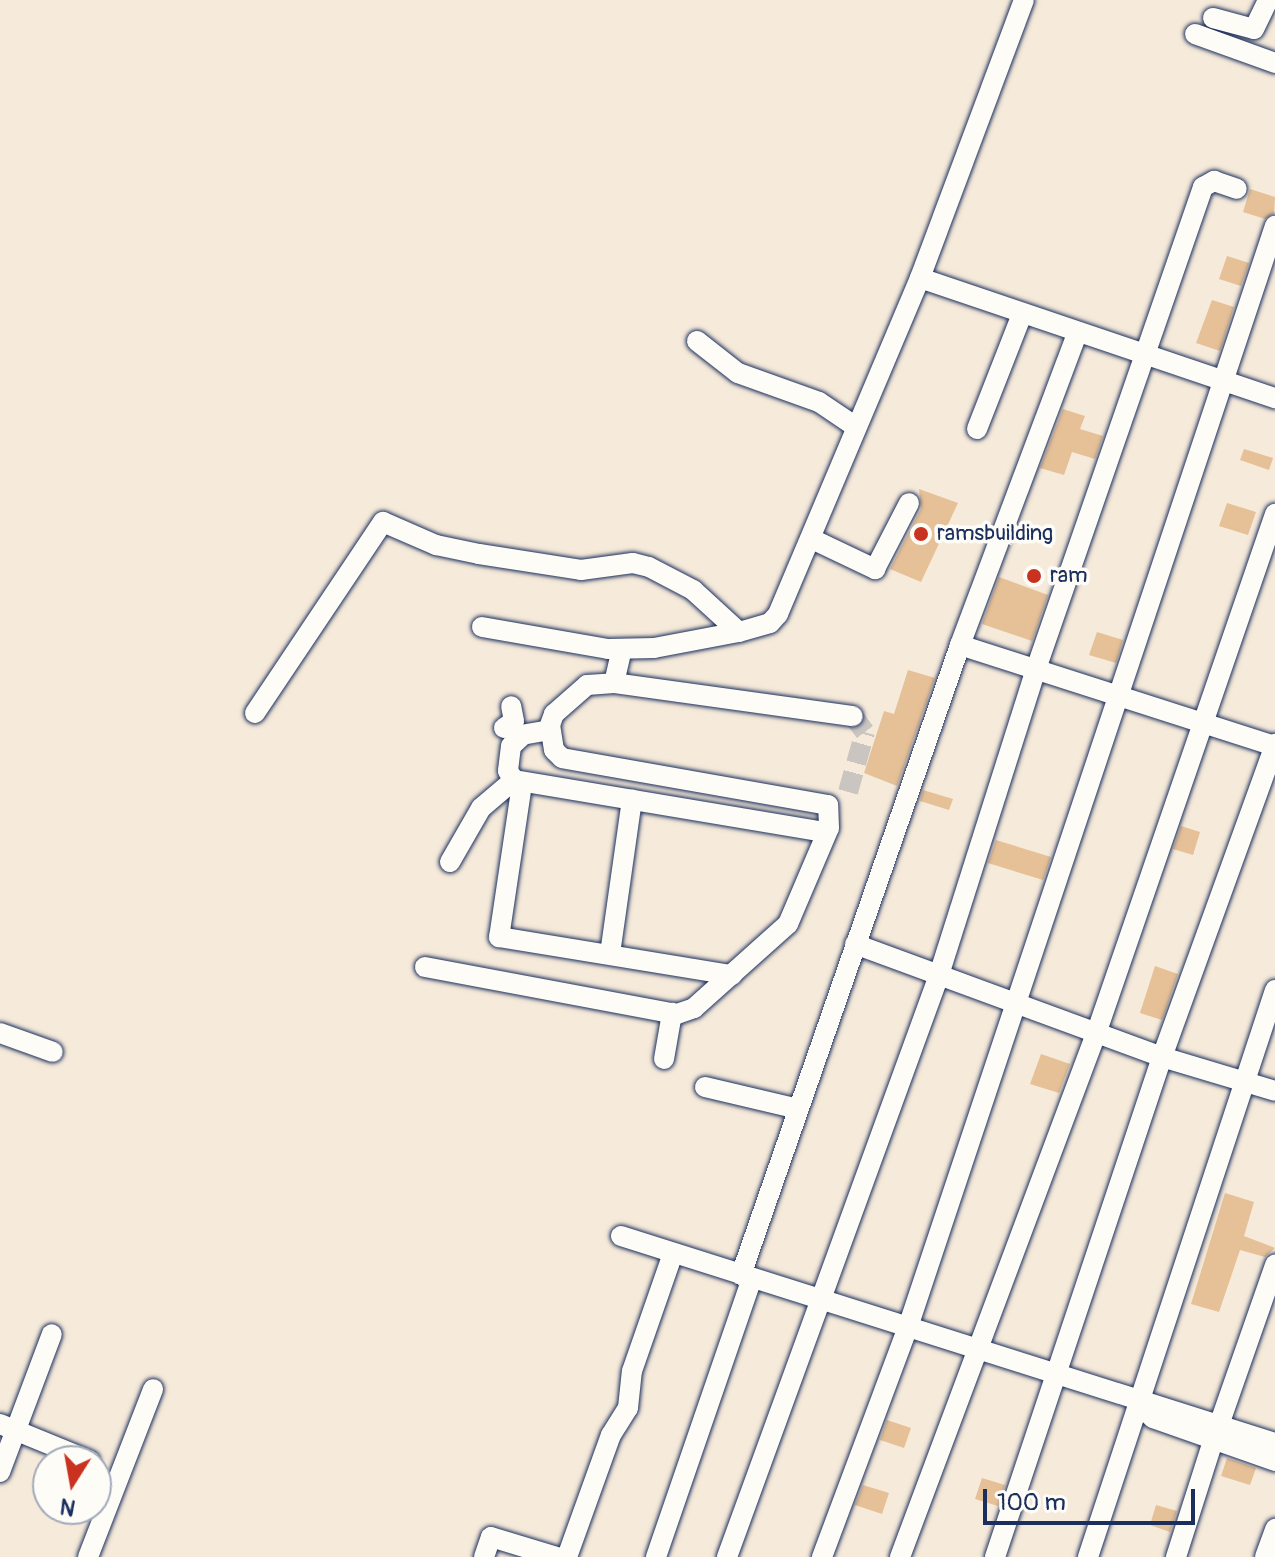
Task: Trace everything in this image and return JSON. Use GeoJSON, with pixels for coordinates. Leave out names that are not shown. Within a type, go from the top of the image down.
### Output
{"type":"FeatureCollection","features":[{"type":"Feature","properties":{"kind":"street"},"geometry":{"type":"LineString","coordinates":[[482,627],[622,649],[739,632],[770,623],[778,614],[814,540],[856,427],[920,278],[1024,0]]}},
{"type":"Feature","properties":{"kind":"street"},"geometry":{"type":"LineString","coordinates":[[1213,18],[1254,29],[1268,0]]}},
{"type":"Feature","properties":{"kind":"street"},"geometry":{"type":"LineString","coordinates":[[1195,34],[1275,63]]}},
{"type":"Feature","properties":{"kind":"street"},"geometry":{"type":"LineString","coordinates":[[727,1557],[824,1301],[938,978],[1036,669],[1203,187],[1214,181],[1237,189]]}},
{"type":"Feature","properties":{"kind":"street"},"geometry":{"type":"LineString","coordinates":[[822,1557],[907,1330],[1014,1002],[1119,696],[1220,379],[1275,226]]}},
{"type":"Feature","properties":{"kind":"street"},"geometry":{"type":"LineString","coordinates":[[920,278],[1145,357],[1275,398]]}},
{"type":"Feature","properties":{"kind":"street"},"geometry":{"type":"LineString","coordinates":[[977,429],[1022,314]]}},
{"type":"Feature","properties":{"kind":"street"},"geometry":{"type":"LineString","coordinates":[[656,1557],[798,1109],[960,645],[1077,333]]}},
{"type":"Feature","properties":{"kind":"street"},"geometry":{"type":"LineString","coordinates":[[697,341],[738,373],[819,402],[856,427]]}},
{"type":"Feature","properties":{"kind":"street"},"geometry":{"type":"LineString","coordinates":[[814,540],[875,569],[909,503]]}},
{"type":"Feature","properties":{"kind":"street"},"geometry":{"type":"LineString","coordinates":[[900,1557],[1097,1031],[1275,514]]}},
{"type":"Feature","properties":{"kind":"street"},"geometry":{"type":"LineString","coordinates":[[255,713],[383,522],[436,545],[479,554],[581,570],[633,563],[649,567],[693,590],[739,632]]}},
{"type":"Feature","properties":{"kind":"street"},"geometry":{"type":"LineString","coordinates":[[960,645],[1275,745],[1162,1057],[1053,1375],[995,1557]]}},
{"type":"Feature","properties":{"kind":"street"},"geometry":{"type":"LineString","coordinates":[[614,683],[622,649]]}},
{"type":"Feature","properties":{"kind":"street"},"geometry":{"type":"LineString","coordinates":[[826,832],[518,782],[508,771],[511,746],[522,724],[554,714],[587,685],[614,683],[853,716]]}},
{"type":"Feature","properties":{"kind":"street"},"geometry":{"type":"LineString","coordinates":[[425,967],[672,1013],[687,1013],[788,924],[826,832],[831,814],[828,805],[562,758],[522,724]]}},
{"type":"Feature","properties":{"kind":"street"},"geometry":{"type":"LineString","coordinates":[[450,862],[481,808],[518,782]]}},
{"type":"Feature","properties":{"kind":"street"},"geometry":{"type":"LineString","coordinates":[[518,782],[499,937],[732,975]]}},
{"type":"Feature","properties":{"kind":"street"},"geometry":{"type":"LineString","coordinates":[[610,954],[632,800]]}},
{"type":"Feature","properties":{"kind":"street"},"geometry":{"type":"LineString","coordinates":[[855,944],[938,978],[1097,1031],[1162,1057],[1275,1091]]}},
{"type":"Feature","properties":{"kind":"street"},"geometry":{"type":"LineString","coordinates":[[1088,1557],[1242,1081],[1275,990]]}},
{"type":"Feature","properties":{"kind":"street"},"geometry":{"type":"LineString","coordinates":[[664,1059],[672,1013]]}},
{"type":"Feature","properties":{"kind":"street"},"geometry":{"type":"LineString","coordinates":[[0,1033],[53,1052]]}},
{"type":"Feature","properties":{"kind":"street"},"geometry":{"type":"LineString","coordinates":[[705,1087],[798,1109]]}},
{"type":"Feature","properties":{"kind":"street"},"geometry":{"type":"LineString","coordinates":[[621,1236],[907,1330],[1137,1401],[1275,1461]]}},
{"type":"Feature","properties":{"kind":"street"},"geometry":{"type":"LineString","coordinates":[[567,1557],[611,1435],[628,1408],[632,1371],[673,1253]]}},
{"type":"Feature","properties":{"kind":"street"},"geometry":{"type":"LineString","coordinates":[[1176,1557],[1275,1265]]}},
{"type":"Feature","properties":{"kind":"street"},"geometry":{"type":"LineString","coordinates":[[0,1472],[8,1427],[52,1334]]}},
{"type":"Feature","properties":{"kind":"street"},"geometry":{"type":"LineString","coordinates":[[88,1557],[153,1389]]}},
{"type":"Feature","properties":{"kind":"street"},"geometry":{"type":"LineString","coordinates":[[8,1427],[51,1445]]}},
{"type":"Feature","properties":{"kind":"street"},"geometry":{"type":"LineString","coordinates":[[1216,1433],[1275,1443]]}},
{"type":"Feature","properties":{"kind":"street"},"geometry":{"type":"LineString","coordinates":[[112,1470],[118,1473]]}},
{"type":"Feature","properties":{"kind":"street"},"geometry":{"type":"LineString","coordinates":[[1265,1557],[1275,1529]]}},
{"type":"Feature","properties":{"kind":"street"},"geometry":{"type":"LineString","coordinates":[[484,1557],[491,1537],[557,1557]]}},
{"type":"Feature","properties":{"kind":"building"},"geometry":{"type":"Polygon","coordinates":[[[1250,189],[1275,197],[1274,213],[1265,219],[1243,212],[1250,189]]]}},
{"type":"Feature","properties":{"kind":"building"},"geometry":{"type":"Polygon","coordinates":[[[1227,256],[1249,263],[1241,286],[1219,279],[1227,256]]]}},
{"type":"Feature","properties":{"kind":"building"},"geometry":{"type":"Polygon","coordinates":[[[1212,300],[1234,307],[1220,351],[1196,343],[1212,300]]]}},
{"type":"Feature","properties":{"kind":"building"},"geometry":{"type":"Polygon","coordinates":[[[1063,409],[1085,416],[1080,429],[1103,436],[1095,459],[1072,452],[1064,475],[1040,468],[1063,409]]]}},
{"type":"Feature","properties":{"kind":"building"},"geometry":{"type":"Polygon","coordinates":[[[1244,449],[1273,458],[1269,470],[1240,460],[1244,449]]]}},
{"type":"Feature","properties":{"kind":"building","name":"ramsbuilding"},"geometry":{"type":"Polygon","coordinates":[[[919,489],[958,503],[921,582],[890,569],[921,509],[919,489]]]}},
{"type":"Feature","properties":{"kind":"building"},"geometry":{"type":"Polygon","coordinates":[[[1227,503],[1256,512],[1248,535],[1219,526],[1227,503]]]}},
{"type":"Feature","properties":{"kind":"building"},"geometry":{"type":"Polygon","coordinates":[[[999,577],[1048,595],[1032,641],[982,624],[999,577]]]}},
{"type":"Feature","properties":{"kind":"building"},"geometry":{"type":"Polygon","coordinates":[[[1097,632],[1123,640],[1116,663],[1089,655],[1097,632]]]}},
{"type":"Feature","properties":{"kind":"building"},"geometry":{"type":"Polygon","coordinates":[[[908,670],[935,678],[897,786],[864,773],[884,711],[894,714],[908,670]]]}},
{"type":"Feature","properties":{"kind":"building"},"geometry":{"type":"Polygon","coordinates":[[[923,790],[953,799],[949,810],[920,801],[923,790]]]}},
{"type":"Feature","properties":{"kind":"building"},"geometry":{"type":"Polygon","coordinates":[[[1181,826],[1200,832],[1193,855],[1173,849],[1181,826]]]}},
{"type":"Feature","properties":{"kind":"building"},"geometry":{"type":"Polygon","coordinates":[[[996,840],[1051,857],[1043,880],[988,863],[996,840]]]}},
{"type":"Feature","properties":{"kind":"building"},"geometry":{"type":"Polygon","coordinates":[[[1155,966],[1178,974],[1162,1020],[1140,1013],[1155,966]]]}},
{"type":"Feature","properties":{"kind":"building"},"geometry":{"type":"Polygon","coordinates":[[[1041,1054],[1070,1064],[1059,1093],[1030,1084],[1041,1054]]]}},
{"type":"Feature","properties":{"kind":"building"},"geometry":{"type":"Polygon","coordinates":[[[1225,1193],[1254,1202],[1244,1236],[1275,1248],[1265,1257],[1240,1250],[1219,1312],[1191,1304],[1225,1193]]]}},
{"type":"Feature","properties":{"kind":"building"},"geometry":{"type":"Polygon","coordinates":[[[887,1420],[911,1428],[904,1448],[880,1440],[887,1420]]]}},
{"type":"Feature","properties":{"kind":"building"},"geometry":{"type":"Polygon","coordinates":[[[1227,1458],[1256,1468],[1250,1485],[1221,1476],[1227,1458]]]}},
{"type":"Feature","properties":{"kind":"building"},"geometry":{"type":"Polygon","coordinates":[[[982,1478],[1005,1485],[998,1506],[975,1499],[982,1478]]]}},
{"type":"Feature","properties":{"kind":"building"},"geometry":{"type":"Polygon","coordinates":[[[863,1485],[889,1493],[882,1514],[855,1505],[863,1485]]]}},
{"type":"Feature","properties":{"kind":"building"},"geometry":{"type":"Polygon","coordinates":[[[1156,1505],[1177,1511],[1170,1532],[1150,1525],[1156,1505]]]}},
{"type":"Feature","properties":{"kind":"tunnel"},"geometry":{"type":"LineString","coordinates":[[848,792],[865,732],[853,716]]}},
{"type":"Feature","properties":{"kind":"place","name":"ramsbuilding"},"geometry":{"type":"Point","coordinates":[921,534]}},
{"type":"Feature","properties":{"kind":"place","name":"ram"},"geometry":{"type":"Point","coordinates":[1034,576]}}]}
